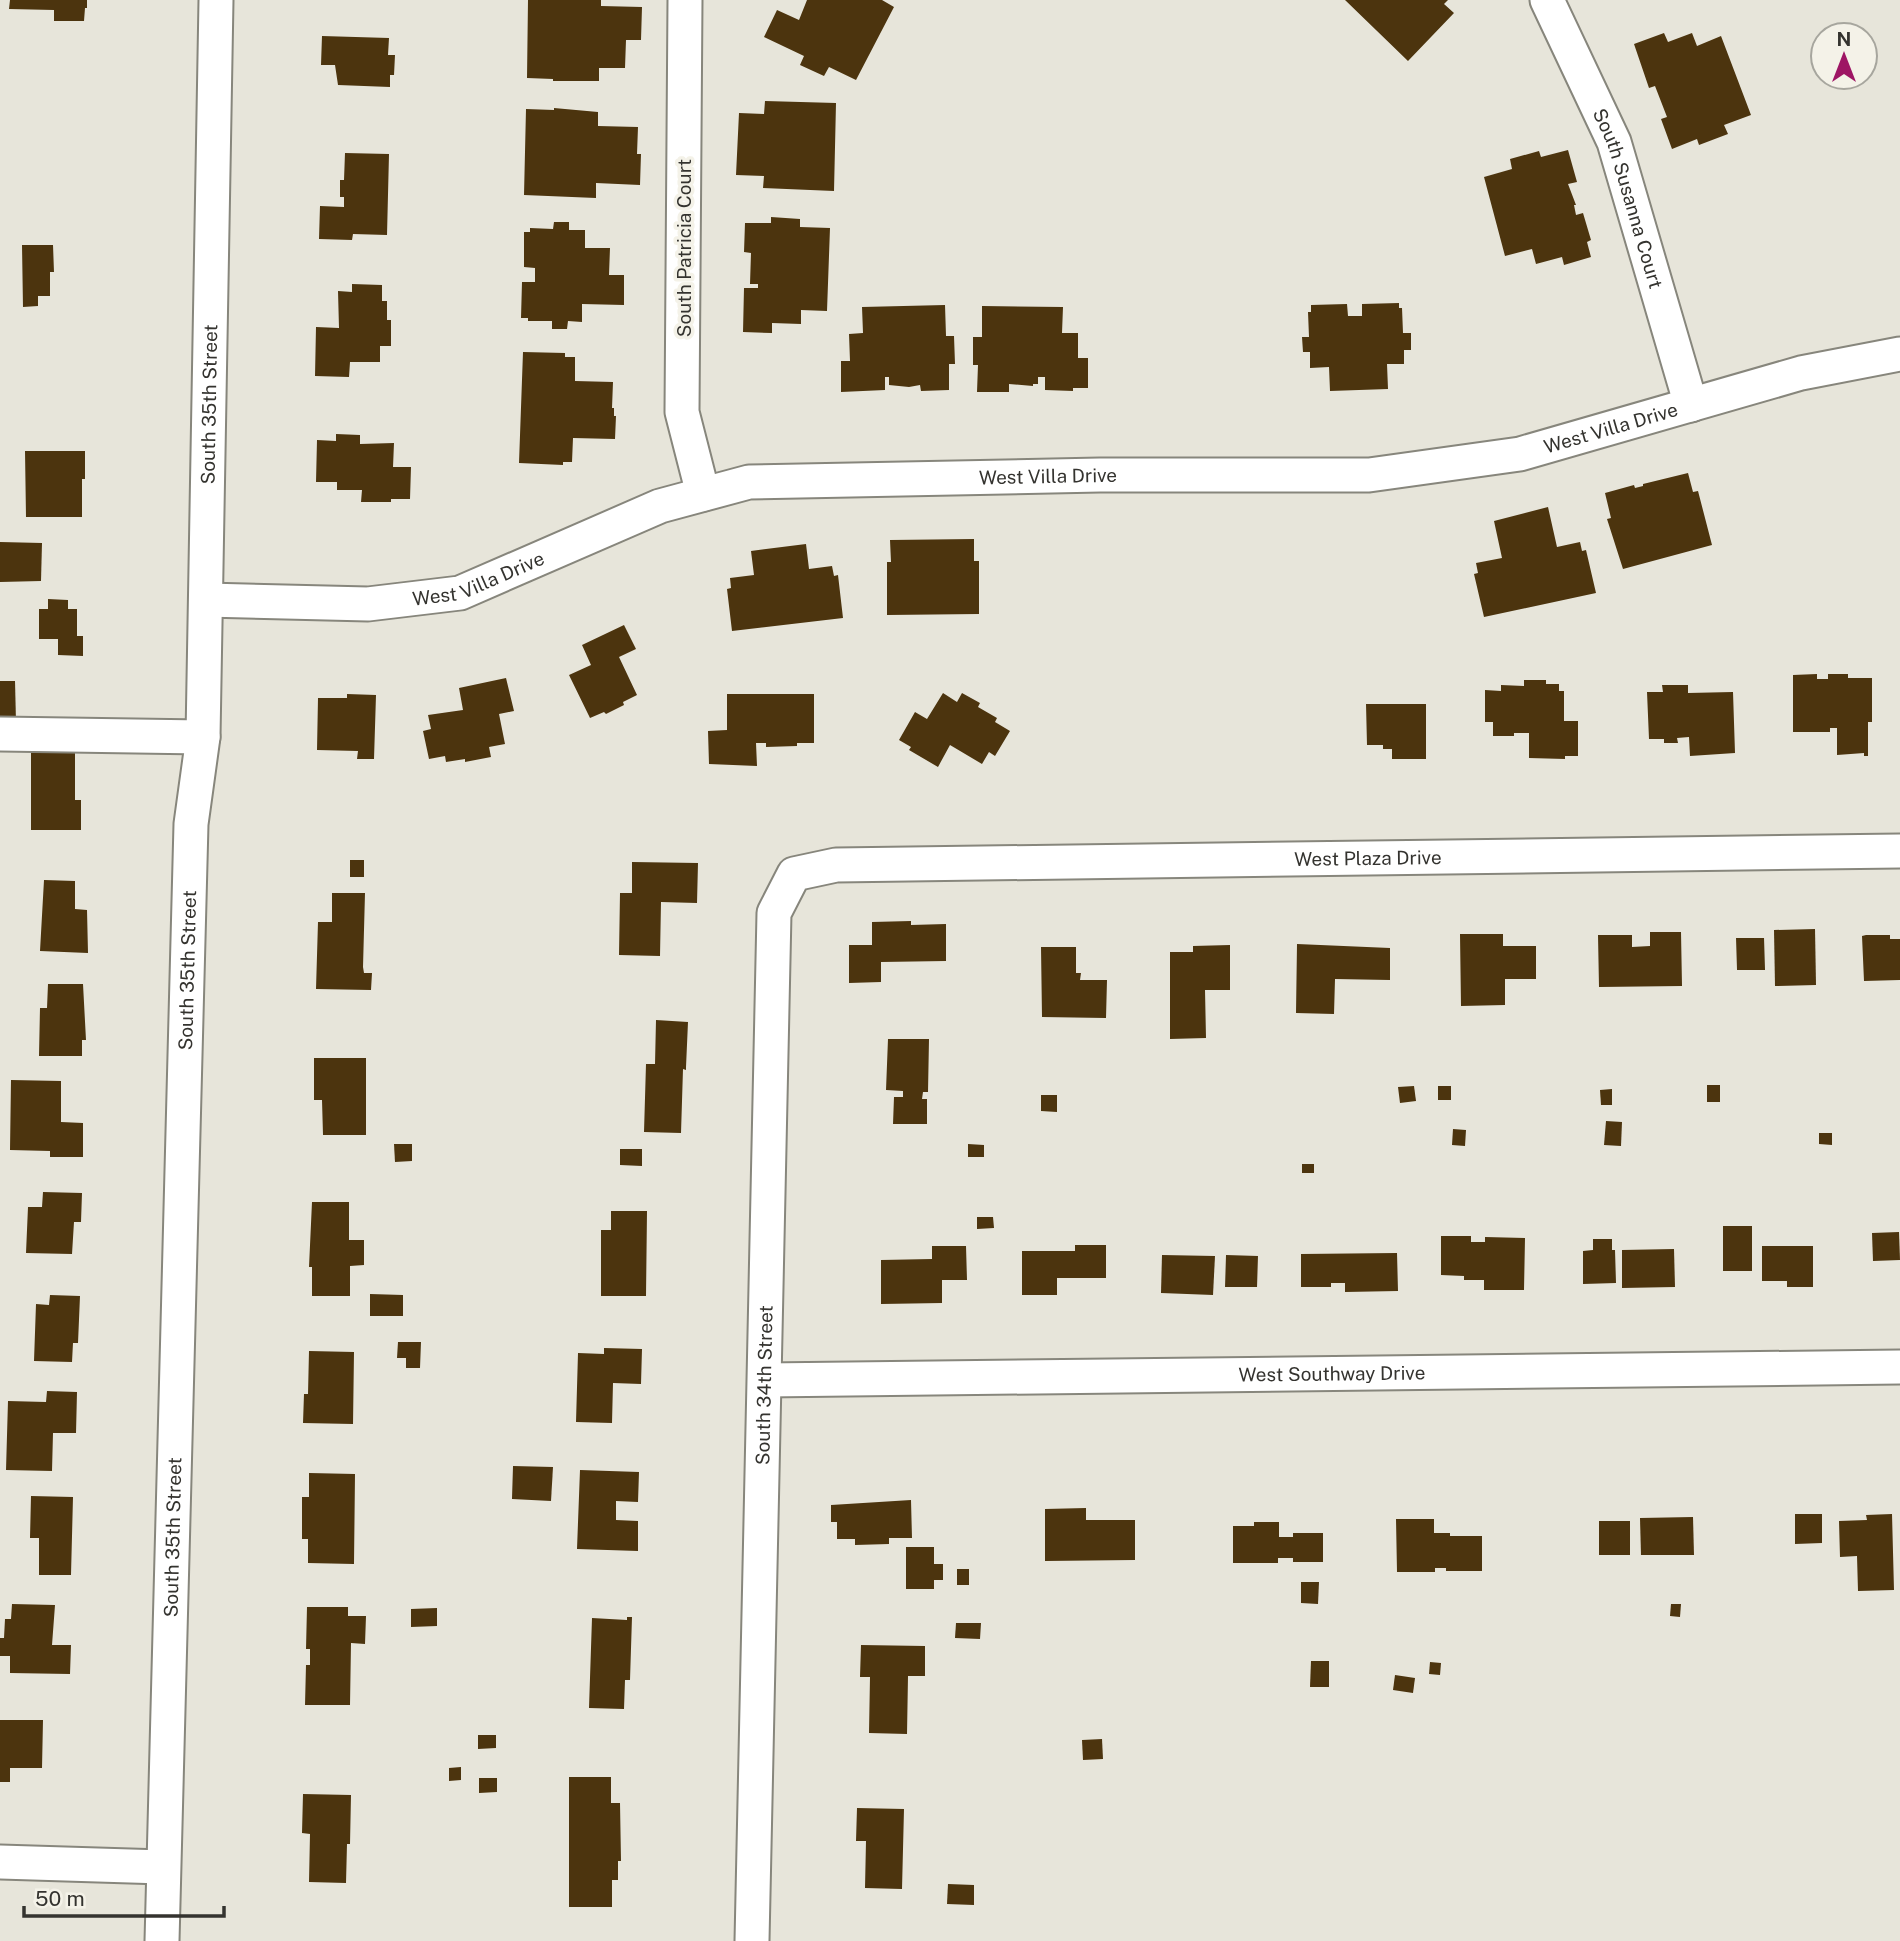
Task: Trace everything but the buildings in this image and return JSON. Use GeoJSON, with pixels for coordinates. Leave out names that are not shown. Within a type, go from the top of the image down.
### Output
{"type":"FeatureCollection","features":[{"type":"Feature","properties":{"kind":"street","name":"South 35th Street"},"geometry":{"type":"LineString","coordinates":[[162,1941],[191,824],[203,737],[216,0]]}},
{"type":"Feature","properties":{"kind":"street","name":"South Patricia Court"},"geometry":{"type":"LineString","coordinates":[[685,0],[682,412],[703,494]]}},
{"type":"Feature","properties":{"kind":"street","name":"South Susanna Court"},"geometry":{"type":"LineString","coordinates":[[1547,0],[1614,142],[1691,405]]}},
{"type":"Feature","properties":{"kind":"street","name":"West Villa Drive"},"geometry":{"type":"LineString","coordinates":[[205,600],[368,604],[460,593],[660,506],[749,482],[1100,475],[1369,475],[1520,454],[1801,373],[1900,354]]}},
{"type":"Feature","properties":{"kind":"street"},"geometry":{"type":"LineString","coordinates":[[0,734],[203,737]]}},
{"type":"Feature","properties":{"kind":"street","name":"West Plaza Drive"},"geometry":{"type":"LineString","coordinates":[[836,865],[1900,851]]}},
{"type":"Feature","properties":{"kind":"street","name":"South 34th Street"},"geometry":{"type":"LineString","coordinates":[[752,1941],[774,913],[794,874],[836,865]]}},
{"type":"Feature","properties":{"kind":"street","name":"West Southway Drive"},"geometry":{"type":"LineString","coordinates":[[765,1380],[1900,1367]]}},
{"type":"Feature","properties":{"kind":"street"},"geometry":{"type":"LineString","coordinates":[[0,1862],[163,1867]]}}]}
